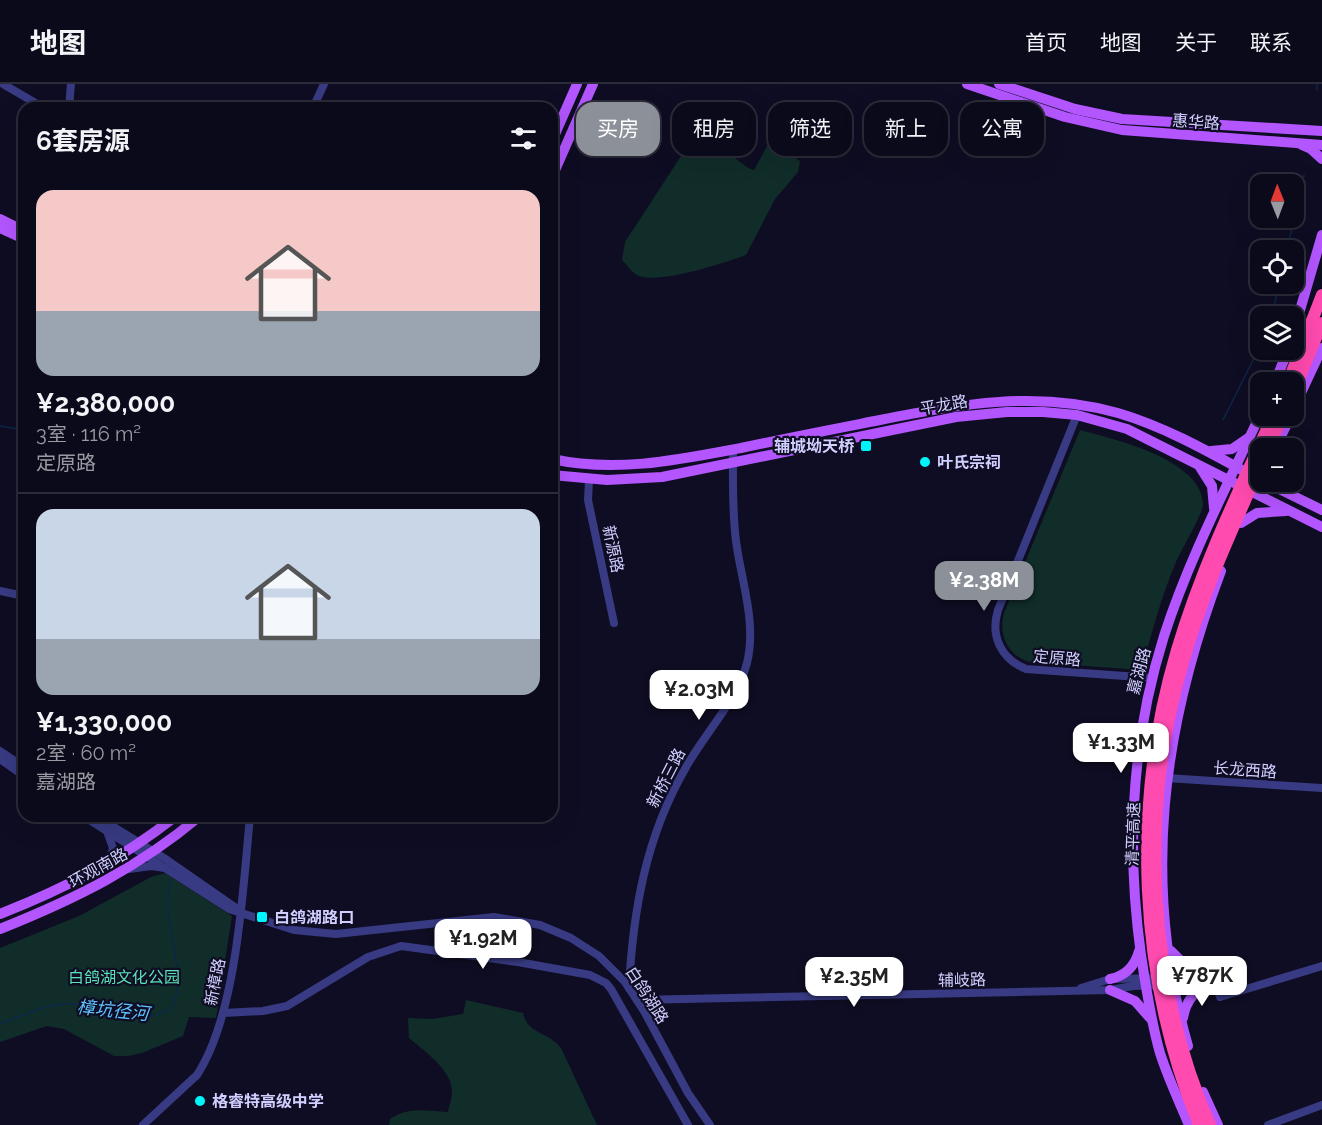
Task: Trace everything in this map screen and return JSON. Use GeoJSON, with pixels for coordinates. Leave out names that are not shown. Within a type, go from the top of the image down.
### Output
{"type":"FeatureCollection","features":[{"type":"Feature","properties":{"kind":"highway"},"geometry":{"type":"LineString","coordinates":[[1292,372],[1322,295]]}},
{"type":"Feature","properties":{"kind":"highway"},"geometry":{"type":"LineString","coordinates":[[1302,372],[1322,323]]}},
{"type":"Feature","properties":{"kind":"highway","name":"清平高速"},"geometry":{"type":"LineString","coordinates":[[1200,1125],[1170,1044],[1156,970],[1148,868],[1153,768],[1164,701],[1184,626],[1215,545],[1269,426]]}},
{"type":"Feature","properties":{"kind":"highway","name":"清平高速"},"geometry":{"type":"LineString","coordinates":[[1210,1125],[1181,1044],[1166,973],[1156,882],[1160,783],[1170,712],[1187,646],[1215,567],[1250,489]]}},
{"type":"Feature","properties":{"kind":"main road"},"geometry":{"type":"LineString","coordinates":[[558,127],[577,84]]}},
{"type":"Feature","properties":{"kind":"main road"},"geometry":{"type":"LineString","coordinates":[[558,163],[593,84]]}},
{"type":"Feature","properties":{"kind":"main road","name":"惠华路"},"geometry":{"type":"LineString","coordinates":[[967,84],[1065,117],[1112,128],[1157,134],[1322,145]]}},
{"type":"Feature","properties":{"kind":"main road","name":"惠华路"},"geometry":{"type":"LineString","coordinates":[[999,84],[1068,107],[1122,118],[1322,131]]}},
{"type":"Feature","properties":{"kind":"main road"},"geometry":{"type":"LineString","coordinates":[[1296,143],[1311,148],[1322,159]]}},
{"type":"Feature","properties":{"kind":"main road"},"geometry":{"type":"LineString","coordinates":[[1,228],[18,230]]}},
{"type":"Feature","properties":{"kind":"main road"},"geometry":{"type":"LineString","coordinates":[[1,228],[18,236]]}},
{"type":"Feature","properties":{"kind":"main road"},"geometry":{"type":"LineString","coordinates":[[1301,306],[1322,235]]}},
{"type":"Feature","properties":{"kind":"main road"},"geometry":{"type":"LineString","coordinates":[[1304,386],[1322,348]]}},
{"type":"Feature","properties":{"kind":"main road","name":"平龙路"},"geometry":{"type":"LineString","coordinates":[[558,460],[582,465],[620,466],[657,463],[953,406],[1027,400],[1069,403],[1118,413],[1160,428],[1250,474]]}},
{"type":"Feature","properties":{"kind":"main road","name":"平龙路"},"geometry":{"type":"LineString","coordinates":[[558,476],[589,480],[644,479],[733,464],[972,415],[1025,412],[1077,416],[1127,429],[1322,527]]}},
{"type":"Feature","properties":{"kind":"main road","name":"嘉湖路"},"geometry":{"type":"LineString","coordinates":[[1189,1125],[1167,1073],[1153,1023],[1140,945],[1133,873],[1134,799],[1138,746],[1153,678],[1179,593],[1255,426]]}},
{"type":"Feature","properties":{"kind":"main road"},"geometry":{"type":"LineString","coordinates":[[1203,449],[1222,451],[1232,449],[1243,444],[1251,436]]}},
{"type":"Feature","properties":{"kind":"main road"},"geometry":{"type":"LineString","coordinates":[[1193,462],[1204,472],[1212,486],[1215,499],[1214,513]]}},
{"type":"Feature","properties":{"kind":"main road"},"geometry":{"type":"LineString","coordinates":[[1284,492],[1322,510]]}},
{"type":"Feature","properties":{"kind":"main road"},"geometry":{"type":"LineString","coordinates":[[1241,522],[1251,515],[1265,511],[1292,513],[1294,497],[1290,492]]}},
{"type":"Feature","properties":{"kind":"main road"},"geometry":{"type":"LineString","coordinates":[[1218,1125],[1194,1067],[1182,1021],[1168,946],[1162,863],[1166,778],[1178,707],[1193,650],[1254,493]]}},
{"type":"Feature","properties":{"kind":"main road","name":"环观南路"},"geometry":{"type":"LineString","coordinates":[[0,914],[60,890],[108,864],[168,822]]}},
{"type":"Feature","properties":{"kind":"main road","name":"环观南路"},"geometry":{"type":"LineString","coordinates":[[0,929],[67,902],[128,869],[192,822]]}},
{"type":"Feature","properties":{"kind":"main road"},"geometry":{"type":"LineString","coordinates":[[1140,945],[1138,957],[1131,967],[1110,985],[1135,1000],[1153,1023]]}},
{"type":"Feature","properties":{"kind":"main road"},"geometry":{"type":"LineString","coordinates":[[1168,946],[1183,965],[1213,980],[1191,998],[1185,1008],[1182,1021]]}},
{"type":"Feature","properties":{"kind":"street"},"geometry":{"type":"LineString","coordinates":[[3,84],[34,102]]}},
{"type":"Feature","properties":{"kind":"street"},"geometry":{"type":"LineString","coordinates":[[70,102],[71,84]]}},
{"type":"Feature","properties":{"kind":"street"},"geometry":{"type":"LineString","coordinates":[[316,102],[324,84]]}},
{"type":"Feature","properties":{"kind":"street","name":"定原路"},"geometry":{"type":"LineString","coordinates":[[1077,416],[998,610],[996,638],[1010,660],[1026,669],[1153,678]]}},
{"type":"Feature","properties":{"kind":"street","name":"新桥三路"},"geometry":{"type":"LineString","coordinates":[[629,988],[637,900],[655,834],[684,771],[736,690],[749,655],[750,627],[734,527],[733,449]]}},
{"type":"Feature","properties":{"kind":"street","name":"新源路"},"geometry":{"type":"LineString","coordinates":[[589,480],[588,500],[614,623]]}},
{"type":"Feature","properties":{"kind":"street"},"geometry":{"type":"LineString","coordinates":[[0,591],[18,595]]}},
{"type":"Feature","properties":{"kind":"street"},"geometry":{"type":"LineString","coordinates":[[0,751],[18,763]]}},
{"type":"Feature","properties":{"kind":"street"},"geometry":{"type":"LineString","coordinates":[[0,759],[18,772]]}},
{"type":"Feature","properties":{"kind":"street","name":"长龙西路"},"geometry":{"type":"LineString","coordinates":[[1166,778],[1322,788]]}},
{"type":"Feature","properties":{"kind":"street"},"geometry":{"type":"LineString","coordinates":[[92,822],[150,854]]}},
{"type":"Feature","properties":{"kind":"street"},"geometry":{"type":"LineString","coordinates":[[104,822],[136,846]]}},
{"type":"Feature","properties":{"kind":"street","name":"新樟路"},"geometry":{"type":"LineString","coordinates":[[143,1125],[196,1075],[202,1066],[223,1013],[240,911],[249,822]]}},
{"type":"Feature","properties":{"kind":"street"},"geometry":{"type":"LineString","coordinates":[[107,832],[113,853],[108,864]]}},
{"type":"Feature","properties":{"kind":"street","name":"白鸽湖路"},"geometry":{"type":"LineString","coordinates":[[150,854],[169,870],[229,909],[240,911]]}},
{"type":"Feature","properties":{"kind":"street","name":"白鸽湖路"},"geometry":{"type":"LineString","coordinates":[[150,854],[240,911],[280,927],[322,934],[481,917],[524,921],[555,931],[585,946],[614,969],[637,1000],[688,1093],[710,1125]]}},
{"type":"Feature","properties":{"kind":"street"},"geometry":{"type":"LineString","coordinates":[[128,869],[151,866],[169,870]]}},
{"type":"Feature","properties":{"kind":"street"},"geometry":{"type":"LineString","coordinates":[[223,1013],[263,1011],[287,1006],[368,957],[400,946],[498,959],[590,975],[606,983],[611,989],[688,1125]]}},
{"type":"Feature","properties":{"kind":"street"},"geometry":{"type":"LineString","coordinates":[[1213,980],[1220,997],[1322,966]]}},
{"type":"Feature","properties":{"kind":"street","name":"辅岐路"},"geometry":{"type":"LineString","coordinates":[[637,1000],[1071,991],[1145,982],[1213,980]]}},
{"type":"Feature","properties":{"kind":"street"},"geometry":{"type":"LineString","coordinates":[[1268,1125],[1322,1105]]}},
{"type":"Feature","properties":{"kind":"green space"},"geometry":{"type":"Polygon","coordinates":[[[768,145],[768,156],[792,156],[800,161],[798,172],[775,199],[746,255],[677,275],[649,278],[639,276],[622,260],[625,242],[681,156],[732,156],[754,170],[768,145]]]}},
{"type":"Feature","properties":{"kind":"green space"},"geometry":{"type":"Polygon","coordinates":[[[1080,430],[1154,454],[1172,463],[1188,475],[1199,488],[1202,509],[1171,575],[1141,670],[1030,662],[1016,655],[1004,637],[1002,621],[1004,613],[1080,430]]]}},
{"type":"Feature","properties":{"kind":"green space","name":"白鸽湖文化公园"},"geometry":{"type":"Polygon","coordinates":[[[165,873],[232,916],[216,1018],[189,1017],[183,1036],[142,1053],[128,1056],[114,1056],[64,1029],[47,1026],[0,1042],[0,948],[79,916],[151,877],[165,873]]]}},
{"type":"Feature","properties":{"kind":"green space"},"geometry":{"type":"Polygon","coordinates":[[[466,1000],[523,1013],[529,1025],[556,1043],[561,1048],[597,1125],[389,1125],[390,1119],[404,1112],[418,1110],[448,1112],[452,1093],[448,1077],[429,1055],[409,1038],[408,1018],[432,1019],[463,1014],[466,1000]]]}},
{"type":"Feature","properties":{"kind":"waterway"},"geometry":{"type":"LineString","coordinates":[[1317,84],[1317,90]]}},
{"type":"Feature","properties":{"kind":"waterway"},"geometry":{"type":"LineString","coordinates":[[1289,240],[1292,228]]}},
{"type":"Feature","properties":{"kind":"waterway"},"geometry":{"type":"LineString","coordinates":[[1274,306],[1277,294]]}},
{"type":"Feature","properties":{"kind":"waterway"},"geometry":{"type":"LineString","coordinates":[[1223,420],[1253,360]]}},
{"type":"Feature","properties":{"kind":"waterway","name":"樟坑径河"},"geometry":{"type":"LineString","coordinates":[[0,426],[18,429]]}},
{"type":"Feature","properties":{"kind":"waterway","name":"樟坑径河"},"geometry":{"type":"LineString","coordinates":[[0,1024],[39,1009],[63,1004],[77,1004],[119,1014],[147,1017],[160,1014],[172,1007],[177,994],[178,979],[168,912],[171,881]]}},
{"type":"Feature","properties":{"kind":"place","name":"辅城坳天桥"},"geometry":{"type":"Point","coordinates":[866,446]}},
{"type":"Feature","properties":{"kind":"place","name":"叶氏宗祠"},"geometry":{"type":"Point","coordinates":[925,462]}},
{"type":"Feature","properties":{"kind":"place","name":"白鸽湖路口"},"geometry":{"type":"Point","coordinates":[262,917]}},
{"type":"Feature","properties":{"kind":"place","name":"格睿特高级中学"},"geometry":{"type":"Point","coordinates":[200,1101]}}]}
